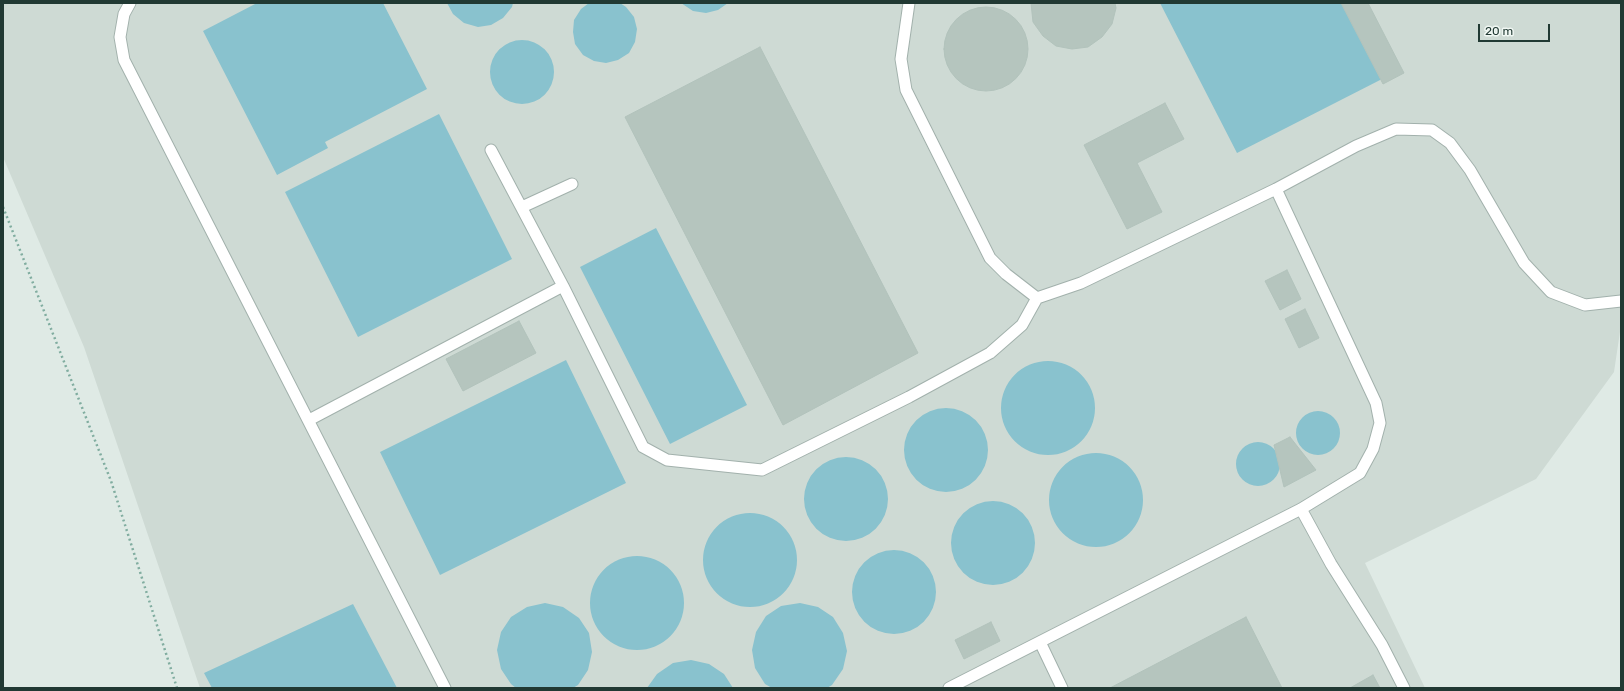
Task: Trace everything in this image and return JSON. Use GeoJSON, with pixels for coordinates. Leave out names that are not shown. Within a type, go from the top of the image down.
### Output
{"type":"FeatureCollection","features":[{"type":"Feature","properties":{"kind":"lane"},"geometry":{"type":"LineString","coordinates":[[130,3],[124,14],[120,37],[124,60],[445,688]]}},
{"type":"Feature","properties":{"kind":"lane"},"geometry":{"type":"LineString","coordinates":[[909,3],[901,59],[906,90],[990,258],[1006,274],[1037,298]]}},
{"type":"Feature","properties":{"kind":"lane"},"geometry":{"type":"LineString","coordinates":[[491,150],[563,286],[643,447],[666,460],[762,470],[909,397],[990,353],[1022,325],[1037,298],[1081,283],[1276,189],[1356,146],[1396,129],[1432,130],[1450,143],[1470,170],[1524,263],[1551,292],[1585,305],[1621,301]]}},
{"type":"Feature","properties":{"kind":"lane"},"geometry":{"type":"LineString","coordinates":[[522,207],[572,184]]}},
{"type":"Feature","properties":{"kind":"lane"},"geometry":{"type":"LineString","coordinates":[[949,688],[1301,509],[1360,473],[1373,449],[1380,424],[1376,402],[1276,189]]}},
{"type":"Feature","properties":{"kind":"lane"},"geometry":{"type":"LineString","coordinates":[[309,420],[563,286]]}},
{"type":"Feature","properties":{"kind":"lane"},"geometry":{"type":"LineString","coordinates":[[1301,509],[1331,564],[1382,645],[1404,688]]}},
{"type":"Feature","properties":{"kind":"lane"},"geometry":{"type":"LineString","coordinates":[[1040,642],[1062,688]]}},
{"type":"Feature","properties":{"kind":"path"},"geometry":{"type":"LineString","coordinates":[[3,207],[111,481],[177,688]]}},
{"type":"Feature","properties":{"kind":"shaded area"},"geometry":{"type":"Polygon","coordinates":[[[3,3],[1621,3],[1621,325],[1614,372],[1536,479],[1365,563],[1425,688],[200,688],[84,347],[3,157],[3,3]]]}},
{"type":"Feature","properties":{"kind":"water"},"geometry":{"type":"Polygon","coordinates":[[[257,3],[383,3],[427,89],[325,142],[328,148],[277,175],[203,31],[257,3]]]}},
{"type":"Feature","properties":{"kind":"water"},"geometry":{"type":"Polygon","coordinates":[[[447,3],[513,3],[512,7],[503,18],[491,25],[478,27],[464,23],[453,14],[447,3]]]}},
{"type":"Feature","properties":{"kind":"water"},"geometry":{"type":"Polygon","coordinates":[[[589,3],[620,3],[626,7],[634,17],[637,29],[635,42],[629,53],[618,60],[606,63],[594,61],[583,55],[575,44],[573,32],[574,20],[581,9],[589,3]]]}},
{"type":"Feature","properties":{"kind":"water"},"geometry":{"type":"Polygon","coordinates":[[[681,3],[728,3],[718,10],[706,13],[693,11],[681,3]]]}},
{"type":"Feature","properties":{"kind":"water"},"geometry":{"type":"Polygon","coordinates":[[[1160,3],[1345,3],[1384,78],[1237,153],[1160,3]]]}},
{"type":"Feature","properties":{"kind":"water"},"geometry":{"type":"Polygon","coordinates":[[[522,40],[534,42],[545,49],[552,60],[554,72],[552,84],[545,95],[534,102],[522,104],[510,102],[499,95],[492,84],[490,72],[492,60],[499,49],[510,42],[522,40]]]}},
{"type":"Feature","properties":{"kind":"water"},"geometry":{"type":"Polygon","coordinates":[[[439,114],[512,259],[358,337],[285,192],[439,114]]]}},
{"type":"Feature","properties":{"kind":"water"},"geometry":{"type":"Polygon","coordinates":[[[656,228],[747,405],[670,444],[580,267],[656,228]]]}},
{"type":"Feature","properties":{"kind":"water"},"geometry":{"type":"Polygon","coordinates":[[[566,360],[626,483],[440,575],[380,452],[566,360]]]}},
{"type":"Feature","properties":{"kind":"water"},"geometry":{"type":"Polygon","coordinates":[[[1048,361],[1066,365],[1081,375],[1091,390],[1095,408],[1091,426],[1081,441],[1066,451],[1048,455],[1030,451],[1015,441],[1005,426],[1001,408],[1005,390],[1015,375],[1030,365],[1048,361]]]}},
{"type":"Feature","properties":{"kind":"water"},"geometry":{"type":"Polygon","coordinates":[[[946,408],[954,409],[969,415],[981,427],[987,442],[987,458],[981,473],[969,485],[954,491],[946,492],[938,491],[923,485],[911,473],[905,458],[904,450],[905,442],[911,427],[923,415],[938,409],[946,408]]]}},
{"type":"Feature","properties":{"kind":"water"},"geometry":{"type":"Polygon","coordinates":[[[1314,411],[1322,411],[1327,412],[1334,417],[1339,424],[1339,442],[1334,449],[1327,454],[1314,455],[1306,452],[1299,445],[1296,437],[1296,429],[1299,421],[1306,414],[1314,411]]]}},
{"type":"Feature","properties":{"kind":"water"},"geometry":{"type":"Polygon","coordinates":[[[1254,442],[1262,442],[1267,443],[1274,448],[1279,455],[1279,473],[1274,480],[1267,485],[1254,486],[1246,483],[1239,476],[1236,468],[1236,460],[1239,452],[1246,445],[1254,442]]]}},
{"type":"Feature","properties":{"kind":"water"},"geometry":{"type":"Polygon","coordinates":[[[1096,453],[1114,457],[1129,467],[1139,482],[1143,500],[1139,518],[1129,533],[1114,543],[1096,547],[1078,543],[1063,533],[1053,518],[1049,500],[1053,482],[1063,467],[1078,457],[1096,453]]]}},
{"type":"Feature","properties":{"kind":"water"},"geometry":{"type":"Polygon","coordinates":[[[846,457],[854,458],[869,464],[881,476],[887,491],[887,507],[881,522],[869,534],[854,540],[846,541],[838,540],[823,534],[811,522],[805,507],[804,499],[805,491],[811,476],[823,464],[838,458],[846,457]]]}},
{"type":"Feature","properties":{"kind":"water"},"geometry":{"type":"Polygon","coordinates":[[[993,501],[1001,502],[1016,508],[1028,520],[1034,535],[1034,551],[1028,566],[1016,578],[1001,584],[993,585],[985,584],[970,578],[958,566],[952,551],[951,543],[952,535],[958,520],[970,508],[985,502],[993,501]]]}},
{"type":"Feature","properties":{"kind":"water"},"geometry":{"type":"Polygon","coordinates":[[[750,513],[768,517],[783,527],[793,542],[797,560],[793,578],[783,593],[768,603],[750,607],[732,603],[717,593],[707,578],[703,560],[707,542],[717,527],[732,517],[750,513]]]}},
{"type":"Feature","properties":{"kind":"water"},"geometry":{"type":"Polygon","coordinates":[[[894,550],[902,551],[917,557],[929,569],[935,584],[935,600],[929,615],[917,627],[902,633],[894,634],[886,633],[871,627],[859,615],[853,600],[852,592],[853,584],[859,569],[871,557],[886,551],[894,550]]]}},
{"type":"Feature","properties":{"kind":"water"},"geometry":{"type":"Polygon","coordinates":[[[637,556],[655,560],[670,570],[680,585],[684,603],[680,621],[670,636],[655,646],[637,650],[619,646],[604,636],[594,621],[590,603],[594,585],[604,570],[619,560],[637,556]]]}},
{"type":"Feature","properties":{"kind":"water"},"geometry":{"type":"Polygon","coordinates":[[[545,603],[563,607],[579,618],[589,633],[592,652],[588,670],[578,685],[573,688],[516,688],[511,684],[501,669],[497,650],[501,632],[511,617],[527,607],[545,603]]]}},
{"type":"Feature","properties":{"kind":"water"},"geometry":{"type":"Polygon","coordinates":[[[800,603],[818,607],[833,617],[843,633],[847,651],[843,669],[832,685],[827,688],[772,688],[765,684],[755,668],[752,650],[756,632],[766,616],[781,606],[800,603]]]}},
{"type":"Feature","properties":{"kind":"water"},"geometry":{"type":"Polygon","coordinates":[[[353,604],[397,688],[212,688],[204,673],[353,604]]]}},
{"type":"Feature","properties":{"kind":"water"},"geometry":{"type":"Polygon","coordinates":[[[691,660],[709,664],[724,674],[733,688],[647,688],[657,674],[673,663],[691,660]]]}},
{"type":"Feature","properties":{"kind":"building"},"geometry":{"type":"Polygon","coordinates":[[[1031,3],[1115,3],[1116,8],[1112,24],[1102,37],[1088,47],[1072,49],[1056,46],[1043,36],[1033,22],[1031,3]]]}},
{"type":"Feature","properties":{"kind":"building"},"geometry":{"type":"Polygon","coordinates":[[[1341,3],[1368,3],[1404,73],[1383,84],[1341,3]]]}},
{"type":"Feature","properties":{"kind":"building"},"geometry":{"type":"Polygon","coordinates":[[[986,7],[1002,10],[1016,19],[1025,33],[1028,49],[1025,65],[1016,79],[1002,88],[986,91],[970,88],[956,79],[947,65],[944,49],[947,33],[956,19],[970,10],[986,7]]]}},
{"type":"Feature","properties":{"kind":"building"},"geometry":{"type":"Polygon","coordinates":[[[760,47],[918,353],[783,425],[625,117],[760,47]]]}},
{"type":"Feature","properties":{"kind":"building"},"geometry":{"type":"Polygon","coordinates":[[[1165,103],[1184,139],[1137,163],[1162,212],[1127,229],[1084,145],[1165,103]]]}},
{"type":"Feature","properties":{"kind":"building"},"geometry":{"type":"Polygon","coordinates":[[[1287,270],[1301,299],[1280,310],[1265,281],[1287,270]]]}},
{"type":"Feature","properties":{"kind":"building"},"geometry":{"type":"Polygon","coordinates":[[[1305,309],[1319,338],[1299,348],[1285,319],[1305,309]]]}},
{"type":"Feature","properties":{"kind":"building"},"geometry":{"type":"Polygon","coordinates":[[[519,321],[536,353],[463,391],[446,359],[519,321]]]}},
{"type":"Feature","properties":{"kind":"building"},"geometry":{"type":"Polygon","coordinates":[[[1290,437],[1316,470],[1284,487],[1274,445],[1290,437]]]}},
{"type":"Feature","properties":{"kind":"building"},"geometry":{"type":"Polygon","coordinates":[[[1246,617],[1282,688],[1110,688],[1246,617]]]}},
{"type":"Feature","properties":{"kind":"building"},"geometry":{"type":"Polygon","coordinates":[[[991,622],[1000,641],[964,659],[955,640],[991,622]]]}},
{"type":"Feature","properties":{"kind":"building"},"geometry":{"type":"Polygon","coordinates":[[[1373,675],[1380,688],[1350,688],[1373,675]]]}}]}
